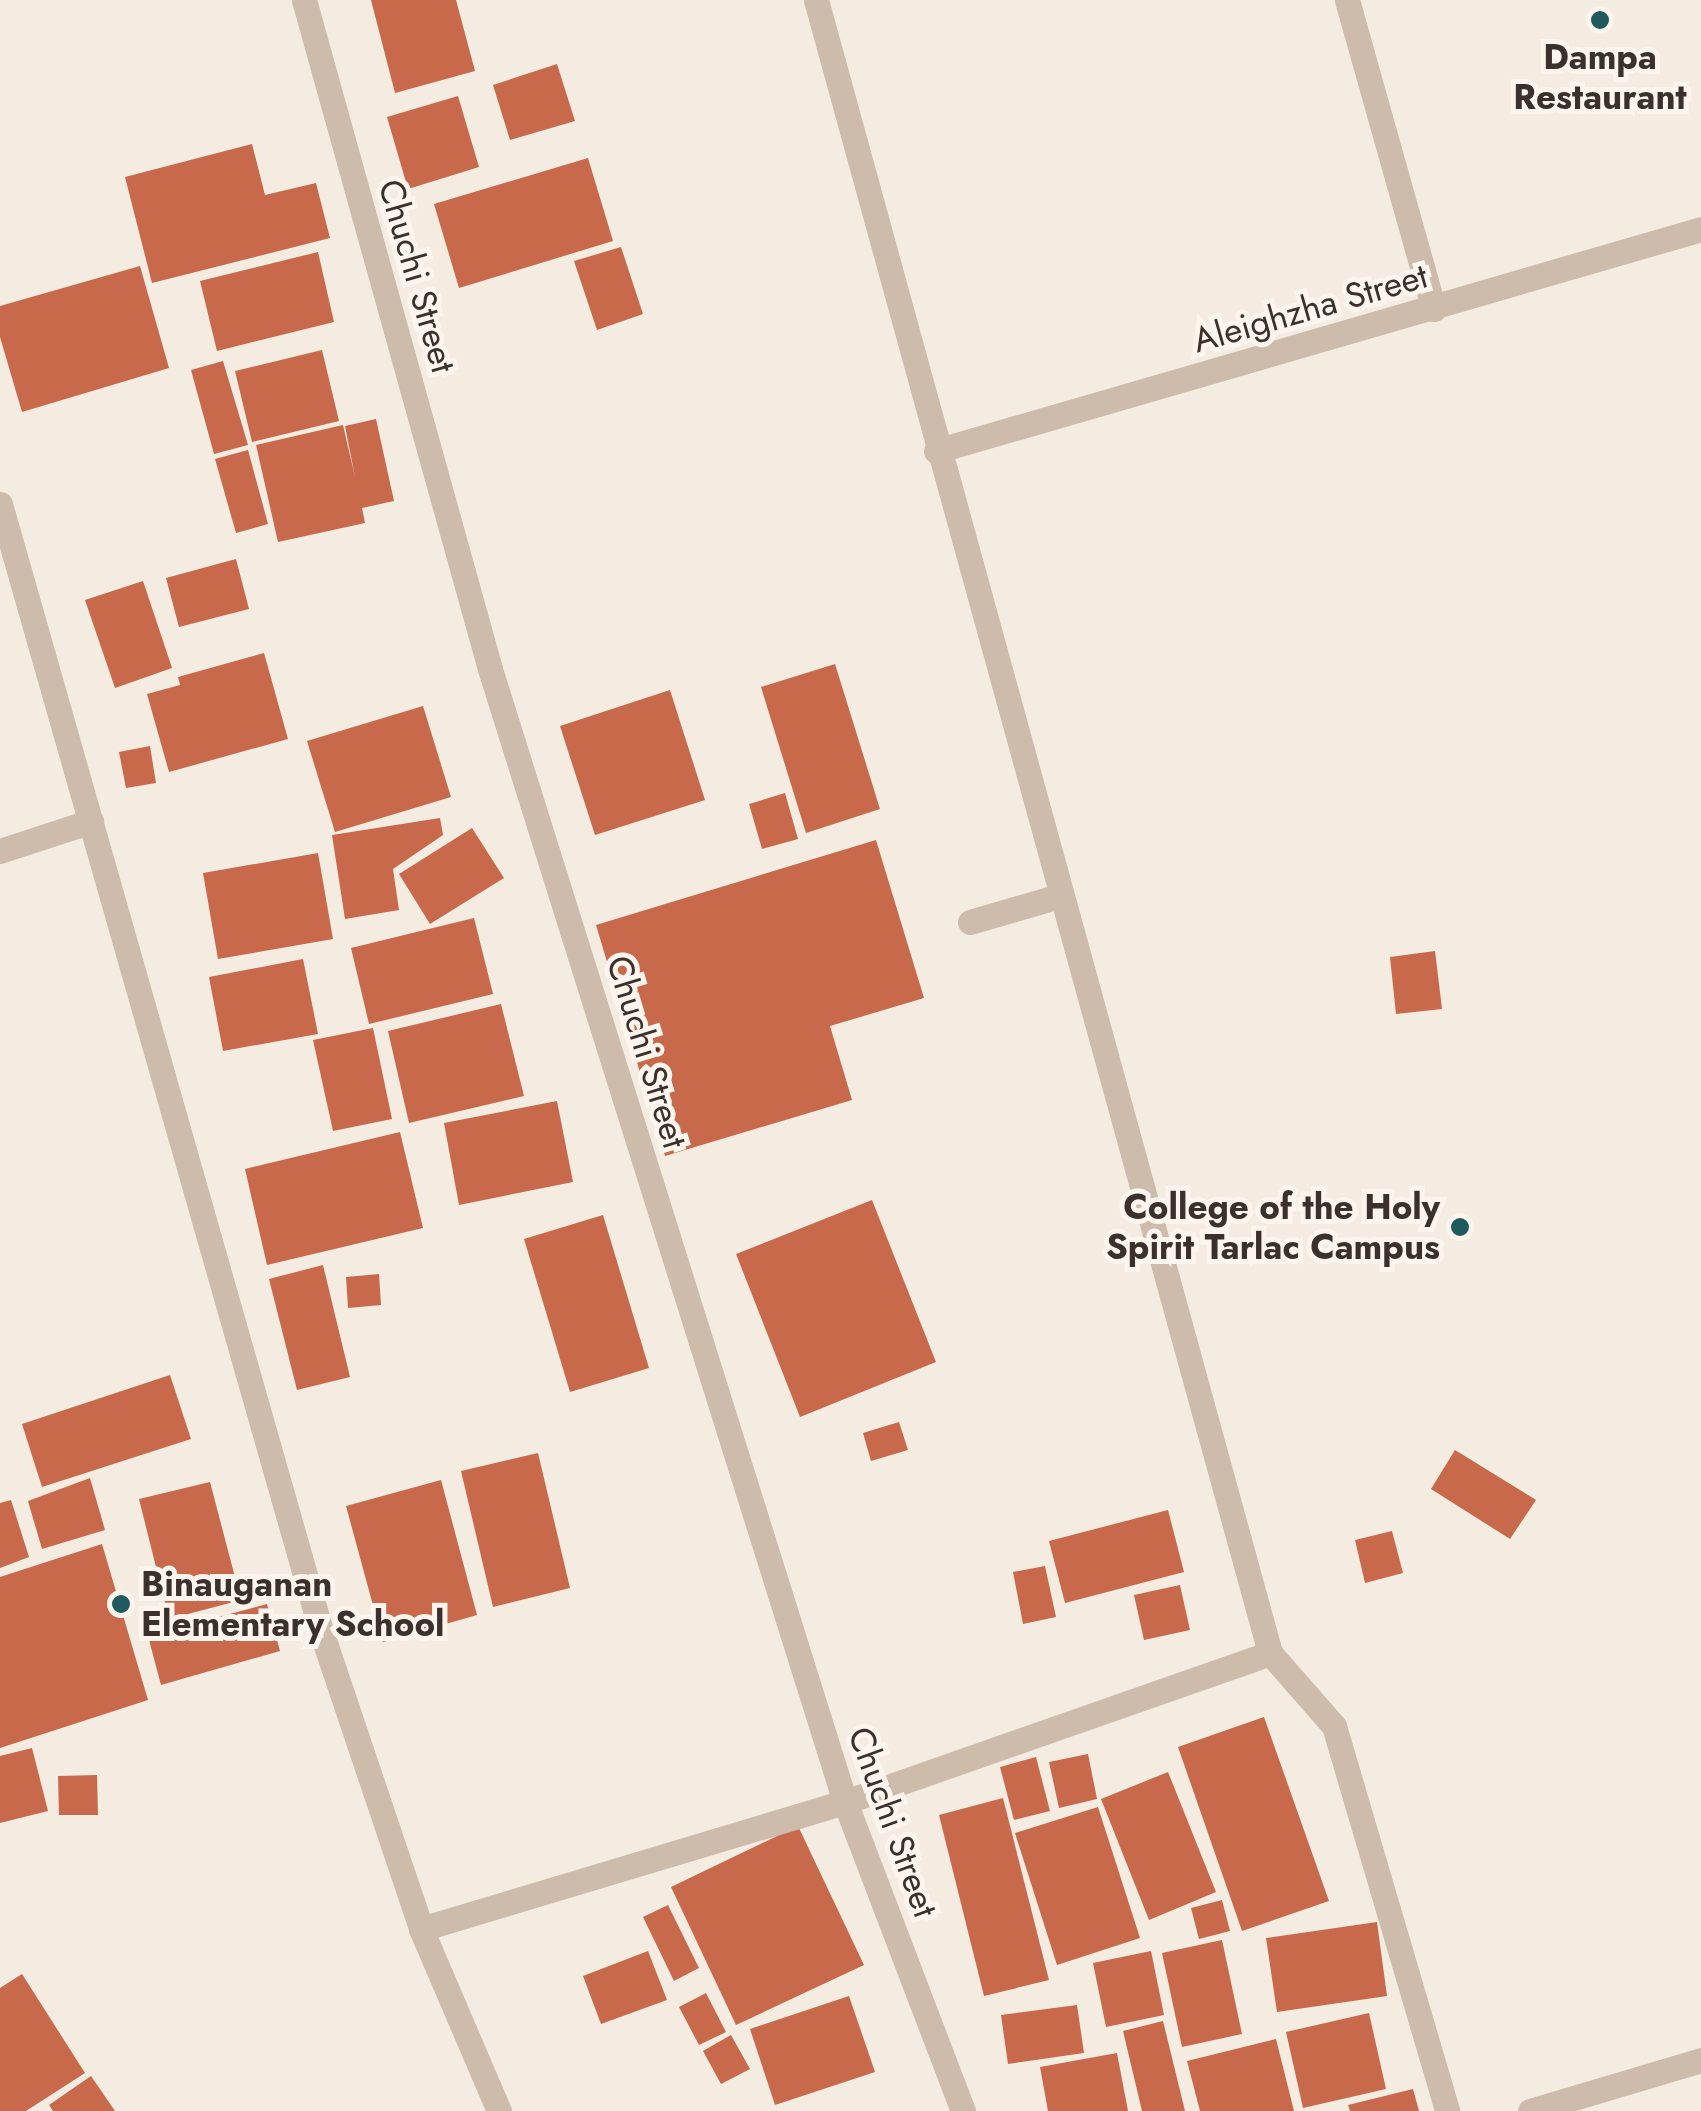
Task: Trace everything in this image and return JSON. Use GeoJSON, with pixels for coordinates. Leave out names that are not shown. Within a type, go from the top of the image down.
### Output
{"type":"FeatureCollection","features":[{"type":"Feature","properties":{"kind":"street","name":"Chuchi Street"},"geometry":{"type":"LineString","coordinates":[[304,0],[490,669],[845,1802],[964,2111]]}},
{"type":"Feature","properties":{"kind":"street"},"geometry":{"type":"LineString","coordinates":[[816,0],[936,450],[1270,1654],[1334,1726],[1447,2111]]}},
{"type":"Feature","properties":{"kind":"street"},"geometry":{"type":"LineString","coordinates":[[1347,0],[1434,309]]}},
{"type":"Feature","properties":{"kind":"street","name":"Aleighzha Street"},"geometry":{"type":"LineString","coordinates":[[936,450],[1701,229]]}},
{"type":"Feature","properties":{"kind":"street"},"geometry":{"type":"LineString","coordinates":[[0,504],[320,1631],[421,1928],[500,2111]]}},
{"type":"Feature","properties":{"kind":"street"},"geometry":{"type":"LineString","coordinates":[[0,851],[91,821]]}},
{"type":"Feature","properties":{"kind":"street"},"geometry":{"type":"LineString","coordinates":[[970,922],[1059,896]]}},
{"type":"Feature","properties":{"kind":"street"},"geometry":{"type":"LineString","coordinates":[[421,1928],[845,1802],[1270,1654]]}},
{"type":"Feature","properties":{"kind":"street"},"geometry":{"type":"LineString","coordinates":[[1530,2111],[1701,2060]]}},
{"type":"Feature","properties":{"kind":"building"},"geometry":{"type":"Polygon","coordinates":[[[371,0],[456,0],[475,71],[395,93],[371,0]]]}},
{"type":"Feature","properties":{"kind":"building"},"geometry":{"type":"Polygon","coordinates":[[[557,64],[575,121],[510,140],[493,85],[557,64]]]}},
{"type":"Feature","properties":{"kind":"building"},"geometry":{"type":"Polygon","coordinates":[[[458,96],[479,167],[408,189],[387,117],[458,96]]]}},
{"type":"Feature","properties":{"kind":"building"},"geometry":{"type":"Polygon","coordinates":[[[252,144],[265,195],[316,183],[330,238],[152,283],[125,177],[252,144]]]}},
{"type":"Feature","properties":{"kind":"building"},"geometry":{"type":"Polygon","coordinates":[[[588,158],[613,241],[459,288],[434,204],[588,158]]]}},
{"type":"Feature","properties":{"kind":"building"},"geometry":{"type":"Polygon","coordinates":[[[621,247],[643,314],[597,330],[574,261],[621,247]]]}},
{"type":"Feature","properties":{"kind":"building"},"geometry":{"type":"Polygon","coordinates":[[[318,252],[334,322],[217,351],[200,281],[318,252]]]}},
{"type":"Feature","properties":{"kind":"building"},"geometry":{"type":"Polygon","coordinates":[[[140,266],[169,368],[22,412],[0,337],[0,306],[140,266]]]}},
{"type":"Feature","properties":{"kind":"building"},"geometry":{"type":"Polygon","coordinates":[[[322,350],[339,421],[252,442],[235,371],[322,350]]]}},
{"type":"Feature","properties":{"kind":"building"},"geometry":{"type":"Polygon","coordinates":[[[223,361],[248,445],[214,454],[191,370],[223,361]]]}},
{"type":"Feature","properties":{"kind":"building"},"geometry":{"type":"Polygon","coordinates":[[[376,419],[394,501],[362,508],[365,523],[278,542],[256,445],[343,425],[355,477],[345,426],[376,419]]]}},
{"type":"Feature","properties":{"kind":"building"},"geometry":{"type":"Polygon","coordinates":[[[248,450],[268,524],[236,533],[215,459],[248,450]]]}},
{"type":"Feature","properties":{"kind":"building"},"geometry":{"type":"Polygon","coordinates":[[[236,559],[249,609],[179,627],[166,578],[236,559]]]}},
{"type":"Feature","properties":{"kind":"building"},"geometry":{"type":"Polygon","coordinates":[[[143,581],[172,668],[115,688],[85,600],[143,581]]]}},
{"type":"Feature","properties":{"kind":"building"},"geometry":{"type":"Polygon","coordinates":[[[264,653],[288,739],[169,772],[147,694],[180,685],[178,677],[264,653]]]}},
{"type":"Feature","properties":{"kind":"building"},"geometry":{"type":"Polygon","coordinates":[[[835,664],[880,809],[806,833],[761,687],[835,664]]]}},
{"type":"Feature","properties":{"kind":"building"},"geometry":{"type":"Polygon","coordinates":[[[670,690],[705,800],[595,835],[560,726],[670,690]]]}},
{"type":"Feature","properties":{"kind":"building"},"geometry":{"type":"Polygon","coordinates":[[[423,706],[451,797],[335,832],[307,741],[423,706]]]}},
{"type":"Feature","properties":{"kind":"building"},"geometry":{"type":"Polygon","coordinates":[[[150,746],[156,783],[126,788],[119,752],[150,746]]]}},
{"type":"Feature","properties":{"kind":"building"},"geometry":{"type":"Polygon","coordinates":[[[785,793],[798,839],[762,849],[749,804],[785,793]]]}},
{"type":"Feature","properties":{"kind":"building"},"geometry":{"type":"Polygon","coordinates":[[[440,818],[443,835],[393,869],[399,910],[345,919],[332,835],[440,818]]]}},
{"type":"Feature","properties":{"kind":"building"},"geometry":{"type":"Polygon","coordinates":[[[472,828],[504,878],[430,924],[399,874],[472,828]]]}},
{"type":"Feature","properties":{"kind":"building"},"geometry":{"type":"Polygon","coordinates":[[[876,840],[924,998],[830,1026],[852,1100],[665,1156],[596,925],[876,840]]]}},
{"type":"Feature","properties":{"kind":"building"},"geometry":{"type":"Polygon","coordinates":[[[318,853],[333,939],[218,959],[203,873],[318,853]]]}},
{"type":"Feature","properties":{"kind":"building"},"geometry":{"type":"Polygon","coordinates":[[[474,918],[493,994],[369,1024],[351,948],[474,918]]]}},
{"type":"Feature","properties":{"kind":"building"},"geometry":{"type":"Polygon","coordinates":[[[1435,951],[1442,1009],[1396,1014],[1390,957],[1435,951]]]}},
{"type":"Feature","properties":{"kind":"building"},"geometry":{"type":"Polygon","coordinates":[[[303,959],[318,1034],[223,1051],[209,977],[303,959]]]}},
{"type":"Feature","properties":{"kind":"building"},"geometry":{"type":"Polygon","coordinates":[[[501,1004],[524,1096],[409,1123],[388,1031],[501,1004]]]}},
{"type":"Feature","properties":{"kind":"building"},"geometry":{"type":"Polygon","coordinates":[[[373,1028],[392,1119],[333,1131],[313,1040],[373,1028]]]}},
{"type":"Feature","properties":{"kind":"building"},"geometry":{"type":"Polygon","coordinates":[[[557,1101],[573,1182],[459,1205],[444,1123],[557,1101]]]}},
{"type":"Feature","properties":{"kind":"building"},"geometry":{"type":"Polygon","coordinates":[[[400,1132],[423,1228],[267,1265],[245,1169],[400,1132]]]}},
{"type":"Feature","properties":{"kind":"building"},"geometry":{"type":"Polygon","coordinates":[[[872,1200],[936,1362],[800,1417],[736,1254],[872,1200]]]}},
{"type":"Feature","properties":{"kind":"building"},"geometry":{"type":"Polygon","coordinates":[[[603,1215],[649,1368],[570,1392],[524,1239],[603,1215]]]}},
{"type":"Feature","properties":{"kind":"building"},"geometry":{"type":"Polygon","coordinates":[[[323,1265],[350,1377],[297,1390],[269,1279],[323,1265]]]}},
{"type":"Feature","properties":{"kind":"building"},"geometry":{"type":"Polygon","coordinates":[[[379,1274],[381,1305],[348,1308],[346,1277],[379,1274]]]}},
{"type":"Feature","properties":{"kind":"building"},"geometry":{"type":"Polygon","coordinates":[[[170,1375],[191,1439],[42,1487],[22,1424],[170,1375]]]}},
{"type":"Feature","properties":{"kind":"building"},"geometry":{"type":"Polygon","coordinates":[[[899,1422],[908,1450],[871,1461],[863,1433],[899,1422]]]}},
{"type":"Feature","properties":{"kind":"building"},"geometry":{"type":"Polygon","coordinates":[[[1455,1450],[1536,1500],[1510,1539],[1431,1489],[1455,1450]]]}},
{"type":"Feature","properties":{"kind":"building"},"geometry":{"type":"Polygon","coordinates":[[[538,1453],[570,1588],[493,1607],[461,1471],[538,1453]]]}},
{"type":"Feature","properties":{"kind":"building"},"geometry":{"type":"Polygon","coordinates":[[[90,1478],[105,1530],[42,1549],[28,1501],[90,1478]]]}},
{"type":"Feature","properties":{"kind":"building"},"geometry":{"type":"Polygon","coordinates":[[[441,1480],[477,1615],[383,1642],[346,1506],[441,1480]]]}},
{"type":"Feature","properties":{"kind":"building"},"geometry":{"type":"Polygon","coordinates":[[[210,1482],[241,1600],[169,1619],[139,1499],[210,1482]]]}},
{"type":"Feature","properties":{"kind":"building"},"geometry":{"type":"Polygon","coordinates":[[[11,1500],[29,1557],[0,1568],[0,1503],[11,1500]]]}},
{"type":"Feature","properties":{"kind":"building"},"geometry":{"type":"Polygon","coordinates":[[[1168,1510],[1184,1572],[1065,1603],[1049,1541],[1168,1510]]]}},
{"type":"Feature","properties":{"kind":"building"},"geometry":{"type":"Polygon","coordinates":[[[1392,1531],[1403,1573],[1365,1583],[1355,1540],[1392,1531]]]}},
{"type":"Feature","properties":{"kind":"building"},"geometry":{"type":"Polygon","coordinates":[[[102,1544],[148,1700],[0,1748],[0,1577],[102,1544]]]}},
{"type":"Feature","properties":{"kind":"building"},"geometry":{"type":"Polygon","coordinates":[[[1045,1566],[1056,1617],[1023,1624],[1013,1572],[1045,1566]]]}},
{"type":"Feature","properties":{"kind":"building"},"geometry":{"type":"Polygon","coordinates":[[[1180,1585],[1190,1630],[1144,1640],[1134,1595],[1180,1585]]]}},
{"type":"Feature","properties":{"kind":"building"},"geometry":{"type":"Polygon","coordinates":[[[267,1604],[280,1651],[161,1685],[148,1636],[267,1604]]]}},
{"type":"Feature","properties":{"kind":"building"},"geometry":{"type":"Polygon","coordinates":[[[1264,1717],[1329,1901],[1242,1931],[1178,1747],[1264,1717]]]}},
{"type":"Feature","properties":{"kind":"building"},"geometry":{"type":"Polygon","coordinates":[[[32,1748],[48,1811],[0,1823],[0,1756],[32,1748]]]}},
{"type":"Feature","properties":{"kind":"building"},"geometry":{"type":"Polygon","coordinates":[[[1088,1754],[1097,1799],[1059,1808],[1049,1762],[1088,1754]]]}},
{"type":"Feature","properties":{"kind":"building"},"geometry":{"type":"Polygon","coordinates":[[[1036,1757],[1050,1811],[1014,1820],[1000,1767],[1036,1757]]]}},
{"type":"Feature","properties":{"kind":"building"},"geometry":{"type":"Polygon","coordinates":[[[1168,1772],[1216,1892],[1149,1920],[1101,1799],[1168,1772]]]}},
{"type":"Feature","properties":{"kind":"building"},"geometry":{"type":"Polygon","coordinates":[[[97,1775],[98,1815],[59,1815],[58,1776],[97,1775]]]}},
{"type":"Feature","properties":{"kind":"building"},"geometry":{"type":"Polygon","coordinates":[[[1003,1798],[1049,1980],[984,1996],[939,1815],[1003,1798]]]}},
{"type":"Feature","properties":{"kind":"building"},"geometry":{"type":"Polygon","coordinates":[[[1098,1807],[1140,1938],[1057,1965],[1015,1833],[1098,1807]]]}},
{"type":"Feature","properties":{"kind":"building"},"geometry":{"type":"Polygon","coordinates":[[[798,1826],[864,1965],[736,2025],[671,1887],[798,1826]]]}},
{"type":"Feature","properties":{"kind":"building"},"geometry":{"type":"Polygon","coordinates":[[[1222,1900],[1230,1931],[1199,1939],[1191,1908],[1222,1900]]]}},
{"type":"Feature","properties":{"kind":"building"},"geometry":{"type":"Polygon","coordinates":[[[668,1905],[699,1968],[674,1981],[643,1917],[668,1905]]]}},
{"type":"Feature","properties":{"kind":"building"},"geometry":{"type":"Polygon","coordinates":[[[1377,1922],[1387,1996],[1277,2012],[1266,1938],[1377,1922]]]}},
{"type":"Feature","properties":{"kind":"building"},"geometry":{"type":"Polygon","coordinates":[[[1222,1940],[1242,2034],[1182,2047],[1162,1953],[1222,1940]]]}},
{"type":"Feature","properties":{"kind":"building"},"geometry":{"type":"Polygon","coordinates":[[[648,1951],[667,2000],[601,2024],[583,1976],[648,1951]]]}},
{"type":"Feature","properties":{"kind":"building"},"geometry":{"type":"Polygon","coordinates":[[[1151,1951],[1164,2015],[1106,2027],[1093,1963],[1151,1951]]]}},
{"type":"Feature","properties":{"kind":"building"},"geometry":{"type":"Polygon","coordinates":[[[22,1974],[85,2073],[26,2111],[0,2111],[0,1988],[22,1974]]]}},
{"type":"Feature","properties":{"kind":"building"},"geometry":{"type":"Polygon","coordinates":[[[706,1993],[726,2032],[699,2045],[679,2007],[706,1993]]]}},
{"type":"Feature","properties":{"kind":"building"},"geometry":{"type":"Polygon","coordinates":[[[849,1996],[875,2072],[775,2105],[750,2029],[849,1996]]]}},
{"type":"Feature","properties":{"kind":"building"},"geometry":{"type":"Polygon","coordinates":[[[1077,2005],[1084,2053],[1008,2064],[1001,2015],[1077,2005]]]}},
{"type":"Feature","properties":{"kind":"building"},"geometry":{"type":"Polygon","coordinates":[[[1369,2013],[1386,2089],[1303,2108],[1286,2032],[1369,2013]]]}},
{"type":"Feature","properties":{"kind":"building"},"geometry":{"type":"Polygon","coordinates":[[[1163,2021],[1185,2111],[1142,2111],[1123,2031],[1163,2021]]]}},
{"type":"Feature","properties":{"kind":"building"},"geometry":{"type":"Polygon","coordinates":[[[731,2035],[750,2069],[721,2084],[703,2051],[731,2035]]]}},
{"type":"Feature","properties":{"kind":"building"},"geometry":{"type":"Polygon","coordinates":[[[1276,2039],[1294,2111],[1200,2111],[1187,2061],[1276,2039]]]}},
{"type":"Feature","properties":{"kind":"building"},"geometry":{"type":"Polygon","coordinates":[[[1117,2053],[1128,2111],[1048,2111],[1040,2067],[1117,2053]]]}},
{"type":"Feature","properties":{"kind":"building"},"geometry":{"type":"Polygon","coordinates":[[[91,2076],[115,2111],[53,2111],[49,2105],[91,2076]]]}},
{"type":"Feature","properties":{"kind":"building"},"geometry":{"type":"Polygon","coordinates":[[[1413,2089],[1419,2111],[1350,2111],[1348,2105],[1413,2089]]]}},
{"type":"Feature","properties":{"kind":"place","name":"Dampa Restaurant"},"geometry":{"type":"Point","coordinates":[1600,20]}},
{"type":"Feature","properties":{"kind":"place","name":"College of the Holy Spirit Tarlac Campus"},"geometry":{"type":"Point","coordinates":[1460,1227]}},
{"type":"Feature","properties":{"kind":"place","name":"Binauganan Elementary School"},"geometry":{"type":"Point","coordinates":[121,1604]}}]}
